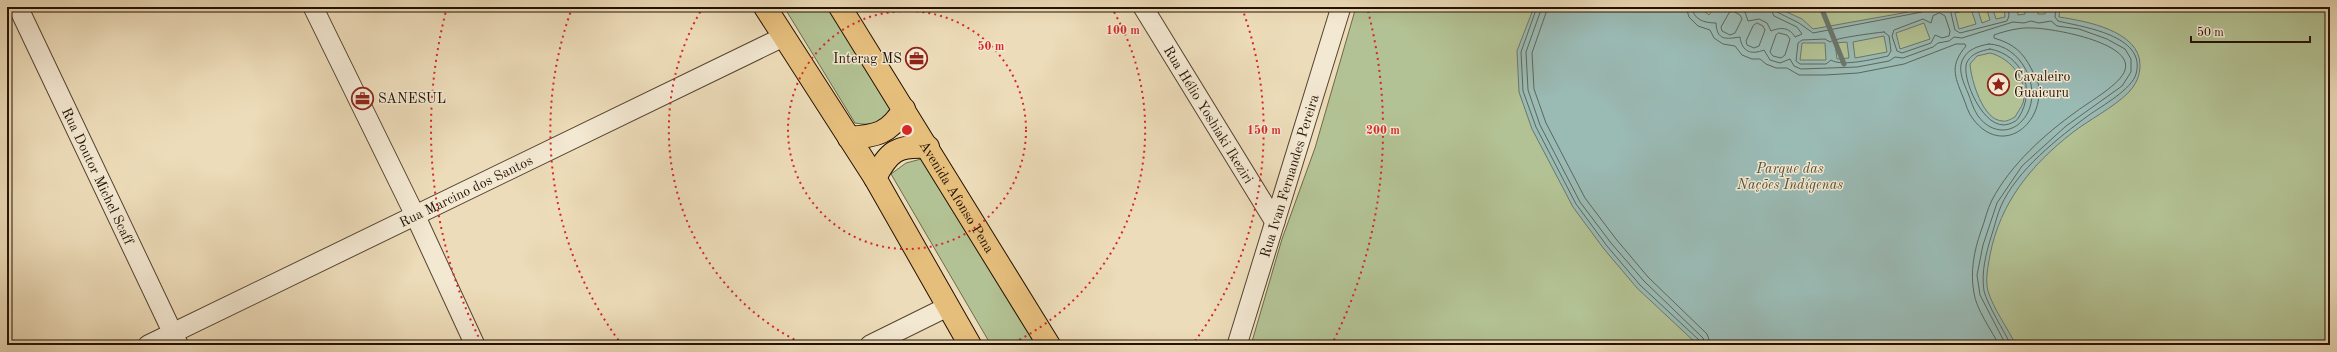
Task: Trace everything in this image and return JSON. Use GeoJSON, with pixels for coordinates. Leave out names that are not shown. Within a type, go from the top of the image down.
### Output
{"type":"FeatureCollection","features":[{"type":"Feature","properties":{"kind":"main road"},"geometry":{"type":"LineString","coordinates":[[765,7],[875,178],[947,307],[970,345]]}},
{"type":"Feature","properties":{"kind":"main road","name":"Avenida Afonso Pena"},"geometry":{"type":"LineString","coordinates":[[840,7],[928,147],[1049,345]]}},
{"type":"Feature","properties":{"kind":"main road"},"geometry":{"type":"LineString","coordinates":[[849,138],[867,137],[886,130],[896,123],[904,109]]}},
{"type":"Feature","properties":{"kind":"main road"},"geometry":{"type":"LineString","coordinates":[[875,178],[882,164],[893,152],[903,147],[928,147]]}},
{"type":"Feature","properties":{"kind":"street","name":"Rua Doutor Michel Scaff"},"geometry":{"type":"LineString","coordinates":[[18,7],[176,339]]}},
{"type":"Feature","properties":{"kind":"street"},"geometry":{"type":"LineString","coordinates":[[312,7],[415,215],[475,345]]}},
{"type":"Feature","properties":{"kind":"street","name":"Rua Hélio Yoshiaki Ikeziri"},"geometry":{"type":"LineString","coordinates":[[1143,7],[1275,222]]}},
{"type":"Feature","properties":{"kind":"street","name":"Rua Ivan Fernandes Pereira"},"geometry":{"type":"LineString","coordinates":[[1237,345],[1341,7]]}},
{"type":"Feature","properties":{"kind":"street","name":"Rua Marcino dos Santos"},"geometry":{"type":"LineString","coordinates":[[148,345],[176,339],[415,215],[783,37]]}},
{"type":"Feature","properties":{"kind":"street"},"geometry":{"type":"LineString","coordinates":[[870,345],[947,307]]}},
{"type":"Feature","properties":{"kind":"green space"},"geometry":{"type":"Polygon","coordinates":[[[784,7],[836,7],[894,103],[883,119],[879,122],[870,124],[855,123],[784,7]]]}},
{"type":"Feature","properties":{"kind":"green space","name":"Parque das Nações Indígenas"},"geometry":{"type":"Polygon","coordinates":[[[1356,7],[2330,7],[2330,345],[1251,345],[1282,239],[1315,148],[1356,7]]]}},
{"type":"Feature","properties":{"kind":"green space"},"geometry":{"type":"Polygon","coordinates":[[[925,158],[1040,345],[991,345],[891,174],[906,163],[925,158]]]}},
{"type":"Feature","properties":{"kind":"water"},"geometry":{"type":"Polygon","coordinates":[[[1534,7],[1699,7],[1709,15],[1715,7],[1776,7],[1802,19],[1813,29],[1928,7],[1977,7],[1982,23],[1990,20],[1986,7],[1992,7],[1996,19],[2005,17],[2004,7],[2017,7],[2018,15],[2025,14],[2024,7],[2038,7],[2038,14],[2045,14],[2046,7],[2060,7],[2059,17],[2083,21],[2110,30],[2121,36],[2131,44],[2138,53],[2140,65],[2137,80],[2129,92],[2123,98],[2072,133],[2043,158],[2019,186],[2001,218],[1990,255],[1987,273],[1987,286],[1993,304],[2016,345],[1698,345],[1637,288],[1604,249],[1573,207],[1532,129],[1519,92],[1517,51],[1534,7]],[[1971,9],[1955,13],[1959,29],[1976,24],[1971,9]],[[1924,23],[1896,33],[1900,49],[1930,39],[1924,23]],[[1884,36],[1853,42],[1855,58],[1887,52],[1884,36]],[[1847,42],[1835,43],[1837,59],[1849,58],[1847,42]],[[1802,43],[1800,60],[1826,60],[1825,43],[1802,43]],[[1990,53],[1977,56],[1970,64],[1973,80],[1979,98],[1984,107],[1996,119],[2004,121],[2015,117],[2023,103],[2024,95],[2021,79],[2017,72],[2005,60],[1990,53]]]}},
{"type":"Feature","properties":{"kind":"waterway"},"geometry":{"type":"LineString","coordinates":[[1821,7],[1844,64]]}},
{"type":"Feature","properties":{"kind":"place","name":"Interag MS"},"geometry":{"type":"Point","coordinates":[917,58]}},
{"type":"Feature","properties":{"kind":"place","name":"Cavaleiro Guaicuru"},"geometry":{"type":"Point","coordinates":[1998,84]}},
{"type":"Feature","properties":{"kind":"place","name":"SANESUL"},"geometry":{"type":"Point","coordinates":[362,98]}}]}
